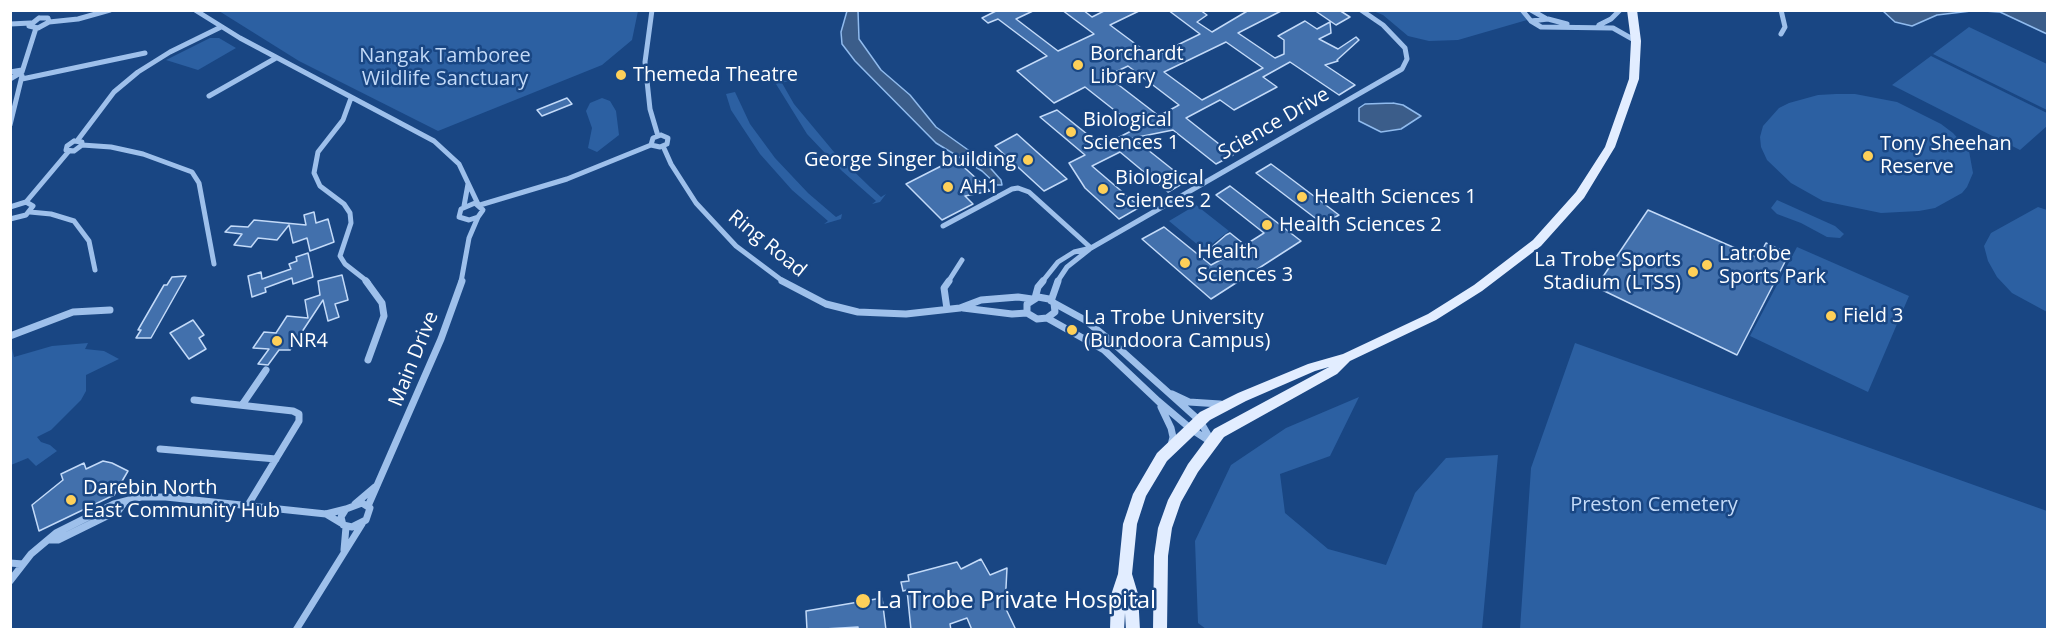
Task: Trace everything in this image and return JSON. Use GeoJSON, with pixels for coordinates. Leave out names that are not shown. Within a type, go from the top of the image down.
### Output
{"type":"FeatureCollection","features":[{"type":"Feature","properties":{"kind":"main road"},"geometry":{"type":"LineString","coordinates":[[1117,630],[1118,595],[1125,574],[1130,524],[1134,510],[1151,473],[1170,449],[1195,425],[1242,397],[1312,367],[1346,358],[1454,304],[1518,259],[1558,222],[1592,178],[1610,147],[1634,79],[1636,41],[1632,10]]}},
{"type":"Feature","properties":{"kind":"main road"},"geometry":{"type":"LineString","coordinates":[[1162,625],[1161,556],[1165,528],[1184,484],[1212,443],[1227,428],[1333,370],[1346,358]]}},
{"type":"Feature","properties":{"kind":"main road"},"geometry":{"type":"LineString","coordinates":[[1125,574],[1131,594],[1133,630]]}},
{"type":"Feature","properties":{"kind":"street"},"geometry":{"type":"LineString","coordinates":[[93,10],[98,14]]}},
{"type":"Feature","properties":{"kind":"street"},"geometry":{"type":"LineString","coordinates":[[30,23],[30,27],[36,28],[49,22],[110,10]]}},
{"type":"Feature","properties":{"kind":"street"},"geometry":{"type":"LineString","coordinates":[[195,10],[276,58],[434,141],[463,169],[479,204],[480,215]]}},
{"type":"Feature","properties":{"kind":"street"},"geometry":{"type":"LineString","coordinates":[[651,145],[651,140],[658,136],[650,109],[645,62],[652,10]]}},
{"type":"Feature","properties":{"kind":"street","name":"Science Drive"},"geometry":{"type":"LineString","coordinates":[[1053,302],[1059,278],[1067,267],[1091,248],[1402,69],[1407,59],[1405,48],[1383,25],[1361,10]]}},
{"type":"Feature","properties":{"kind":"street"},"geometry":{"type":"LineString","coordinates":[[1522,10],[1531,21],[1545,27],[1595,26],[1620,30],[1636,41]]}},
{"type":"Feature","properties":{"kind":"street"},"geometry":{"type":"LineString","coordinates":[[1531,10],[1548,19],[1577,26]]}},
{"type":"Feature","properties":{"kind":"street"},"geometry":{"type":"LineString","coordinates":[[1595,26],[1611,19],[1620,10]]}},
{"type":"Feature","properties":{"kind":"street"},"geometry":{"type":"LineString","coordinates":[[1780,34],[1785,27],[1781,10]]}},
{"type":"Feature","properties":{"kind":"street"},"geometry":{"type":"LineString","coordinates":[[10,24],[30,23],[43,18],[48,18],[49,22]]}},
{"type":"Feature","properties":{"kind":"street"},"geometry":{"type":"LineString","coordinates":[[1531,21],[1548,19]]}},
{"type":"Feature","properties":{"kind":"street"},"geometry":{"type":"LineString","coordinates":[[1545,27],[1548,19]]}},
{"type":"Feature","properties":{"kind":"street"},"geometry":{"type":"LineString","coordinates":[[10,207],[26,202],[69,151],[80,143],[102,106],[138,72],[170,52],[221,27]]}},
{"type":"Feature","properties":{"kind":"street"},"geometry":{"type":"LineString","coordinates":[[10,125],[36,28]]}},
{"type":"Feature","properties":{"kind":"street"},"geometry":{"type":"LineString","coordinates":[[10,79],[22,74],[145,53]]}},
{"type":"Feature","properties":{"kind":"street"},"geometry":{"type":"LineString","coordinates":[[208,96],[276,58]]}},
{"type":"Feature","properties":{"kind":"street"},"geometry":{"type":"LineString","coordinates":[[10,72],[22,74]]}},
{"type":"Feature","properties":{"kind":"street"},"geometry":{"type":"LineString","coordinates":[[351,98],[342,120],[318,152],[314,173],[320,186],[344,204],[350,213],[351,223],[340,256],[345,264],[370,284],[382,303],[384,316],[368,360]]}},
{"type":"Feature","properties":{"kind":"street","name":"Ring Road"},"geometry":{"type":"LineString","coordinates":[[658,136],[669,138],[669,142],[663,146],[685,188],[720,230],[762,267],[799,292],[826,304],[858,312],[906,314],[960,308],[1012,314],[1027,313]]}},
{"type":"Feature","properties":{"kind":"street"},"geometry":{"type":"LineString","coordinates":[[80,143],[132,152],[192,172],[199,183],[214,264]]}},
{"type":"Feature","properties":{"kind":"street"},"geometry":{"type":"LineString","coordinates":[[468,183],[464,207],[505,200],[567,179],[651,145],[663,146]]}},
{"type":"Feature","properties":{"kind":"street"},"geometry":{"type":"LineString","coordinates":[[943,226],[1012,189],[1018,188],[1029,192],[1091,248]]}},
{"type":"Feature","properties":{"kind":"street"},"geometry":{"type":"LineString","coordinates":[[465,220],[480,215],[505,200]]}},
{"type":"Feature","properties":{"kind":"street"},"geometry":{"type":"LineString","coordinates":[[10,219],[30,212],[33,206],[26,202]]}},
{"type":"Feature","properties":{"kind":"street","name":"Main Drive"},"geometry":{"type":"LineString","coordinates":[[368,506],[406,422],[456,300],[466,263],[468,238],[465,220],[458,214],[464,207]]}},
{"type":"Feature","properties":{"kind":"street"},"geometry":{"type":"LineString","coordinates":[[30,212],[51,214],[74,221],[89,241],[95,270]]}},
{"type":"Feature","properties":{"kind":"street","name":"Main Drive"},"geometry":{"type":"LineString","coordinates":[[468,238],[480,215]]}},
{"type":"Feature","properties":{"kind":"street","name":"Science Drive"},"geometry":{"type":"LineString","coordinates":[[1034,299],[1038,287],[1059,262],[1074,252],[1091,248]]}},
{"type":"Feature","properties":{"kind":"street"},"geometry":{"type":"LineString","coordinates":[[947,309],[944,288],[962,260]]}},
{"type":"Feature","properties":{"kind":"street"},"geometry":{"type":"LineString","coordinates":[[1059,262],[1067,267]]}},
{"type":"Feature","properties":{"kind":"street","name":"Ring Road"},"geometry":{"type":"LineString","coordinates":[[960,308],[981,300],[1018,297],[1034,299]]}},
{"type":"Feature","properties":{"kind":"street"},"geometry":{"type":"LineString","coordinates":[[1053,302],[1055,312],[1047,318],[1037,319],[1027,313],[1027,304],[1034,299],[1045,298],[1053,302],[1084,320],[1166,391],[1212,443]]}},
{"type":"Feature","properties":{"kind":"street"},"geometry":{"type":"LineString","coordinates":[[10,336],[73,312],[110,310]]}},
{"type":"Feature","properties":{"kind":"street"},"geometry":{"type":"LineString","coordinates":[[1047,318],[1104,350],[1158,401],[1195,425],[1212,443]]}},
{"type":"Feature","properties":{"kind":"street"},"geometry":{"type":"LineString","coordinates":[[242,405],[266,370]]}},
{"type":"Feature","properties":{"kind":"street"},"geometry":{"type":"LineString","coordinates":[[1166,391],[1189,402],[1214,405],[1242,397]]}},
{"type":"Feature","properties":{"kind":"street"},"geometry":{"type":"LineString","coordinates":[[194,400],[292,411],[299,414],[299,421],[248,505]]}},
{"type":"Feature","properties":{"kind":"street"},"geometry":{"type":"LineString","coordinates":[[1158,401],[1171,428],[1173,437],[1170,449]]}},
{"type":"Feature","properties":{"kind":"street"},"geometry":{"type":"LineString","coordinates":[[159,449],[276,459]]}},
{"type":"Feature","properties":{"kind":"street","name":"Main Drive"},"geometry":{"type":"LineString","coordinates":[[354,504],[375,487]]}},
{"type":"Feature","properties":{"kind":"street"},"geometry":{"type":"LineString","coordinates":[[10,581],[31,554],[50,540],[58,540],[119,510],[124,503],[141,497],[154,496],[326,514],[346,510]]}},
{"type":"Feature","properties":{"kind":"street"},"geometry":{"type":"LineString","coordinates":[[296,630],[343,553],[369,516],[368,506],[354,504],[341,517],[344,525],[343,553]]}},
{"type":"Feature","properties":{"kind":"street"},"geometry":{"type":"LineString","coordinates":[[326,514],[344,525],[362,524]]}},
{"type":"Feature","properties":{"kind":"street"},"geometry":{"type":"LineString","coordinates":[[10,563],[23,564]]}},
{"type":"Feature","properties":{"kind":"green space","name":"Nangak Tamboree Wildlife Sanctuary"},"geometry":{"type":"Polygon","coordinates":[[[638,10],[632,40],[602,65],[438,131],[299,61],[219,11],[638,10]]]}},
{"type":"Feature","properties":{"kind":"green space"},"geometry":{"type":"Polygon","coordinates":[[[1373,11],[1520,11],[1527,20],[1458,40],[1429,41],[1408,36],[1383,15],[1373,11]]]}},
{"type":"Feature","properties":{"kind":"green space"},"geometry":{"type":"Polygon","coordinates":[[[1969,27],[2047,64],[2047,110],[1933,54],[1969,27]]]}},
{"type":"Feature","properties":{"kind":"green space"},"geometry":{"type":"Polygon","coordinates":[[[210,38],[219,38],[236,48],[198,70],[166,60],[210,38]]]}},
{"type":"Feature","properties":{"kind":"green space"},"geometry":{"type":"Polygon","coordinates":[[[1931,56],[2047,113],[2047,126],[2020,150],[1892,85],[1931,56]]]}},
{"type":"Feature","properties":{"kind":"green space"},"geometry":{"type":"Polygon","coordinates":[[[784,81],[788,81],[782,83],[794,104],[834,152],[881,197],[886,194],[880,202],[872,204],[876,201],[842,171],[807,134],[776,84],[770,86],[784,81]]]}},
{"type":"Feature","properties":{"kind":"green space"},"geometry":{"type":"Polygon","coordinates":[[[735,92],[750,124],[775,158],[808,193],[836,217],[842,214],[841,219],[824,224],[828,221],[792,190],[760,154],[731,110],[726,94],[735,92]]]}},
{"type":"Feature","properties":{"kind":"green space","name":"Tony Sheehan Reserve"},"geometry":{"type":"Polygon","coordinates":[[[1855,94],[1897,102],[1941,124],[1953,133],[1969,151],[1973,173],[1967,187],[1962,193],[1935,208],[1881,213],[1823,201],[1791,183],[1767,160],[1761,147],[1760,137],[1763,126],[1779,108],[1789,103],[1818,95],[1855,94]]]}},
{"type":"Feature","properties":{"kind":"green space"},"geometry":{"type":"Polygon","coordinates":[[[602,98],[610,101],[616,111],[619,135],[597,152],[588,148],[592,128],[586,111],[590,103],[602,98]]]}},
{"type":"Feature","properties":{"kind":"green space"},"geometry":{"type":"Polygon","coordinates":[[[1777,200],[1835,226],[1844,234],[1840,238],[1827,237],[1801,223],[1777,214],[1771,208],[1777,200]]]}},
{"type":"Feature","properties":{"kind":"green space"},"geometry":{"type":"Polygon","coordinates":[[[1196,205],[1229,231],[1204,250],[1169,221],[1196,205]]]}},
{"type":"Feature","properties":{"kind":"green space"},"geometry":{"type":"Polygon","coordinates":[[[2038,207],[2047,210],[2047,312],[2012,293],[1997,277],[1988,261],[1984,246],[1991,233],[2038,207]]]}},
{"type":"Feature","properties":{"kind":"green space","name":"Field 3"},"geometry":{"type":"Polygon","coordinates":[[[1797,247],[1909,296],[1868,392],[1750,336],[1797,247]]]}},
{"type":"Feature","properties":{"kind":"green space"},"geometry":{"type":"Polygon","coordinates":[[[88,343],[85,349],[104,351],[119,359],[86,375],[86,391],[81,400],[51,430],[37,437],[41,442],[57,451],[36,466],[28,458],[11,465],[11,344],[14,357],[52,346],[88,343]]]}},
{"type":"Feature","properties":{"kind":"green space","name":"Preston Cemetery"},"geometry":{"type":"Polygon","coordinates":[[[1575,343],[2047,511],[2047,629],[1520,629],[1531,468],[1575,343]]]}},
{"type":"Feature","properties":{"kind":"green space"},"geometry":{"type":"Polygon","coordinates":[[[1359,397],[1330,456],[1280,474],[1285,513],[1328,549],[1386,565],[1415,493],[1446,458],[1498,455],[1482,629],[1206,629],[1198,623],[1195,541],[1231,465],[1286,428],[1359,397]]]}},
{"type":"Feature","properties":{"kind":"shaded area"},"geometry":{"type":"Polygon","coordinates":[[[847,11],[858,11],[859,39],[881,70],[910,95],[936,127],[985,162],[1001,180],[1002,185],[997,185],[982,171],[936,143],[855,61],[842,44],[841,32],[847,11]]]}},
{"type":"Feature","properties":{"kind":"shaded area"},"geometry":{"type":"Polygon","coordinates":[[[1883,11],[1971,11],[1937,15],[1912,26],[1895,22],[1883,11]]]}},
{"type":"Feature","properties":{"kind":"shaded area"},"geometry":{"type":"Polygon","coordinates":[[[1984,11],[2047,11],[2047,34],[2000,12],[1984,11]]]}},
{"type":"Feature","properties":{"kind":"shaded area"},"geometry":{"type":"Polygon","coordinates":[[[1365,104],[1403,105],[1421,116],[1401,129],[1381,132],[1359,121],[1359,108],[1365,104]]]}},
{"type":"Feature","properties":{"kind":"building"},"geometry":{"type":"Polygon","coordinates":[[[998,10],[1035,10],[1016,19],[1058,51],[1094,34],[1062,10],[1083,10],[1092,17],[1106,10],[1141,10],[1110,25],[1153,57],[1200,34],[1168,10],[1200,10],[1207,15],[1197,22],[1212,32],[1249,10],[1283,10],[1238,33],[1275,58],[1284,54],[1284,40],[1278,36],[1305,21],[1317,29],[1330,22],[1331,33],[1319,39],[1338,49],[1356,37],[1359,40],[1338,61],[1325,65],[1355,85],[1339,95],[1290,62],[1263,77],[1277,87],[1234,110],[1220,100],[1186,118],[1233,155],[1216,164],[1173,130],[1133,138],[1187,181],[1168,192],[1120,152],[1092,166],[1140,207],[1119,219],[1085,188],[1069,163],[1085,155],[1040,117],[1057,110],[1102,146],[1137,128],[1085,87],[1054,103],[1017,71],[1047,56],[998,19],[988,23],[982,18],[998,10]],[[1226,42],[1164,72],[1202,100],[1263,68],[1226,42]],[[1128,66],[1107,76],[1159,116],[1179,105],[1128,66]]]}},
{"type":"Feature","properties":{"kind":"building"},"geometry":{"type":"Polygon","coordinates":[[[1314,10],[1339,10],[1350,17],[1336,25],[1314,10]]]}},
{"type":"Feature","properties":{"kind":"building"},"geometry":{"type":"Polygon","coordinates":[[[567,98],[572,104],[542,116],[537,110],[567,98]]]}},
{"type":"Feature","properties":{"kind":"building","name":"George Singer building"},"geometry":{"type":"Polygon","coordinates":[[[1017,134],[1067,179],[1044,191],[995,146],[1017,134]]]}},
{"type":"Feature","properties":{"kind":"building","name":"AH1"},"geometry":{"type":"Polygon","coordinates":[[[955,159],[990,191],[965,196],[973,204],[942,220],[906,184],[955,159]]]}},
{"type":"Feature","properties":{"kind":"building","name":"Health Sciences 1"},"geometry":{"type":"Polygon","coordinates":[[[1271,164],[1339,215],[1323,224],[1256,173],[1271,164]]]}},
{"type":"Feature","properties":{"kind":"building"},"geometry":{"type":"Polygon","coordinates":[[[1230,186],[1301,241],[1211,299],[1142,239],[1164,227],[1211,265],[1224,258],[1212,247],[1226,235],[1230,233],[1245,245],[1264,233],[1216,195],[1230,186]]]}},
{"type":"Feature","properties":{"kind":"building","name":"La Trobe Sports Stadium (LTSS)"},"geometry":{"type":"Polygon","coordinates":[[[1648,210],[1758,258],[1766,243],[1789,254],[1737,355],[1596,287],[1648,210]]]}},
{"type":"Feature","properties":{"kind":"building"},"geometry":{"type":"Polygon","coordinates":[[[314,212],[316,223],[328,219],[334,242],[310,251],[307,238],[293,243],[289,225],[277,240],[258,238],[251,247],[234,245],[242,234],[225,232],[231,226],[248,227],[254,220],[306,225],[304,215],[314,212]]]}},
{"type":"Feature","properties":{"kind":"building"},"geometry":{"type":"Polygon","coordinates":[[[308,253],[313,277],[293,284],[292,278],[265,288],[266,292],[252,297],[248,276],[261,272],[262,279],[291,269],[289,264],[297,261],[296,257],[308,253]]]}},
{"type":"Feature","properties":{"kind":"building"},"geometry":{"type":"Polygon","coordinates":[[[342,275],[348,300],[335,304],[339,317],[328,321],[323,300],[290,350],[279,350],[268,365],[258,364],[269,349],[253,348],[264,332],[276,333],[287,316],[308,318],[305,300],[320,295],[318,281],[342,275]]]}},
{"type":"Feature","properties":{"kind":"building"},"geometry":{"type":"Polygon","coordinates":[[[186,276],[151,338],[136,338],[141,330],[138,330],[164,285],[167,285],[172,277],[186,276]]]}},
{"type":"Feature","properties":{"kind":"building"},"geometry":{"type":"Polygon","coordinates":[[[193,320],[204,335],[199,338],[206,349],[189,359],[170,333],[193,320]]]}},
{"type":"Feature","properties":{"kind":"building","name":"Darebin North East Community Hub"},"geometry":{"type":"Polygon","coordinates":[[[103,461],[128,471],[114,495],[39,531],[32,505],[63,480],[61,474],[84,463],[86,469],[103,461]]]}},
{"type":"Feature","properties":{"kind":"building"},"geometry":{"type":"Polygon","coordinates":[[[981,559],[990,575],[1007,568],[1005,607],[1016,630],[972,630],[967,618],[950,624],[951,630],[911,630],[907,590],[903,591],[901,582],[909,581],[908,575],[957,562],[961,569],[981,559]]]}},
{"type":"Feature","properties":{"kind":"building","name":"La Trobe Private Hospital"},"geometry":{"type":"Polygon","coordinates":[[[882,598],[886,630],[858,630],[858,627],[807,630],[806,611],[882,598]]]}},
{"type":"Feature","properties":{"kind":"place","name":"Borchardt Library"},"geometry":{"type":"Point","coordinates":[1078,65]}},
{"type":"Feature","properties":{"kind":"place","name":"Themeda Theatre"},"geometry":{"type":"Point","coordinates":[621,75]}},
{"type":"Feature","properties":{"kind":"place","name":"Biological Sciences 1"},"geometry":{"type":"Point","coordinates":[1071,132]}},
{"type":"Feature","properties":{"kind":"place","name":"Tony Sheehan Reserve"},"geometry":{"type":"Point","coordinates":[1868,156]}},
{"type":"Feature","properties":{"kind":"place","name":"George Singer building"},"geometry":{"type":"Point","coordinates":[1028,160]}},
{"type":"Feature","properties":{"kind":"place","name":"AH1"},"geometry":{"type":"Point","coordinates":[948,187]}},
{"type":"Feature","properties":{"kind":"place","name":"Biological Sciences 2"},"geometry":{"type":"Point","coordinates":[1103,189]}},
{"type":"Feature","properties":{"kind":"place","name":"Health Sciences 1"},"geometry":{"type":"Point","coordinates":[1302,197]}},
{"type":"Feature","properties":{"kind":"place","name":"Health Sciences 2"},"geometry":{"type":"Point","coordinates":[1267,225]}},
{"type":"Feature","properties":{"kind":"place","name":"Health Sciences 3"},"geometry":{"type":"Point","coordinates":[1185,263]}},
{"type":"Feature","properties":{"kind":"place","name":"Latrobe Sports Park"},"geometry":{"type":"Point","coordinates":[1707,265]}},
{"type":"Feature","properties":{"kind":"place","name":"La Trobe Sports Stadium (LTSS)"},"geometry":{"type":"Point","coordinates":[1693,272]}},
{"type":"Feature","properties":{"kind":"place","name":"Field 3"},"geometry":{"type":"Point","coordinates":[1831,316]}},
{"type":"Feature","properties":{"kind":"place","name":"La Trobe University (Bundoora Campus)"},"geometry":{"type":"Point","coordinates":[1072,330]}},
{"type":"Feature","properties":{"kind":"place","name":"NR4"},"geometry":{"type":"Point","coordinates":[277,341]}},
{"type":"Feature","properties":{"kind":"place","name":"Darebin North East Community Hub"},"geometry":{"type":"Point","coordinates":[71,500]}},
{"type":"Feature","properties":{"kind":"place","name":"La Trobe Private Hospital"},"geometry":{"type":"Point","coordinates":[863,601]}}]}
